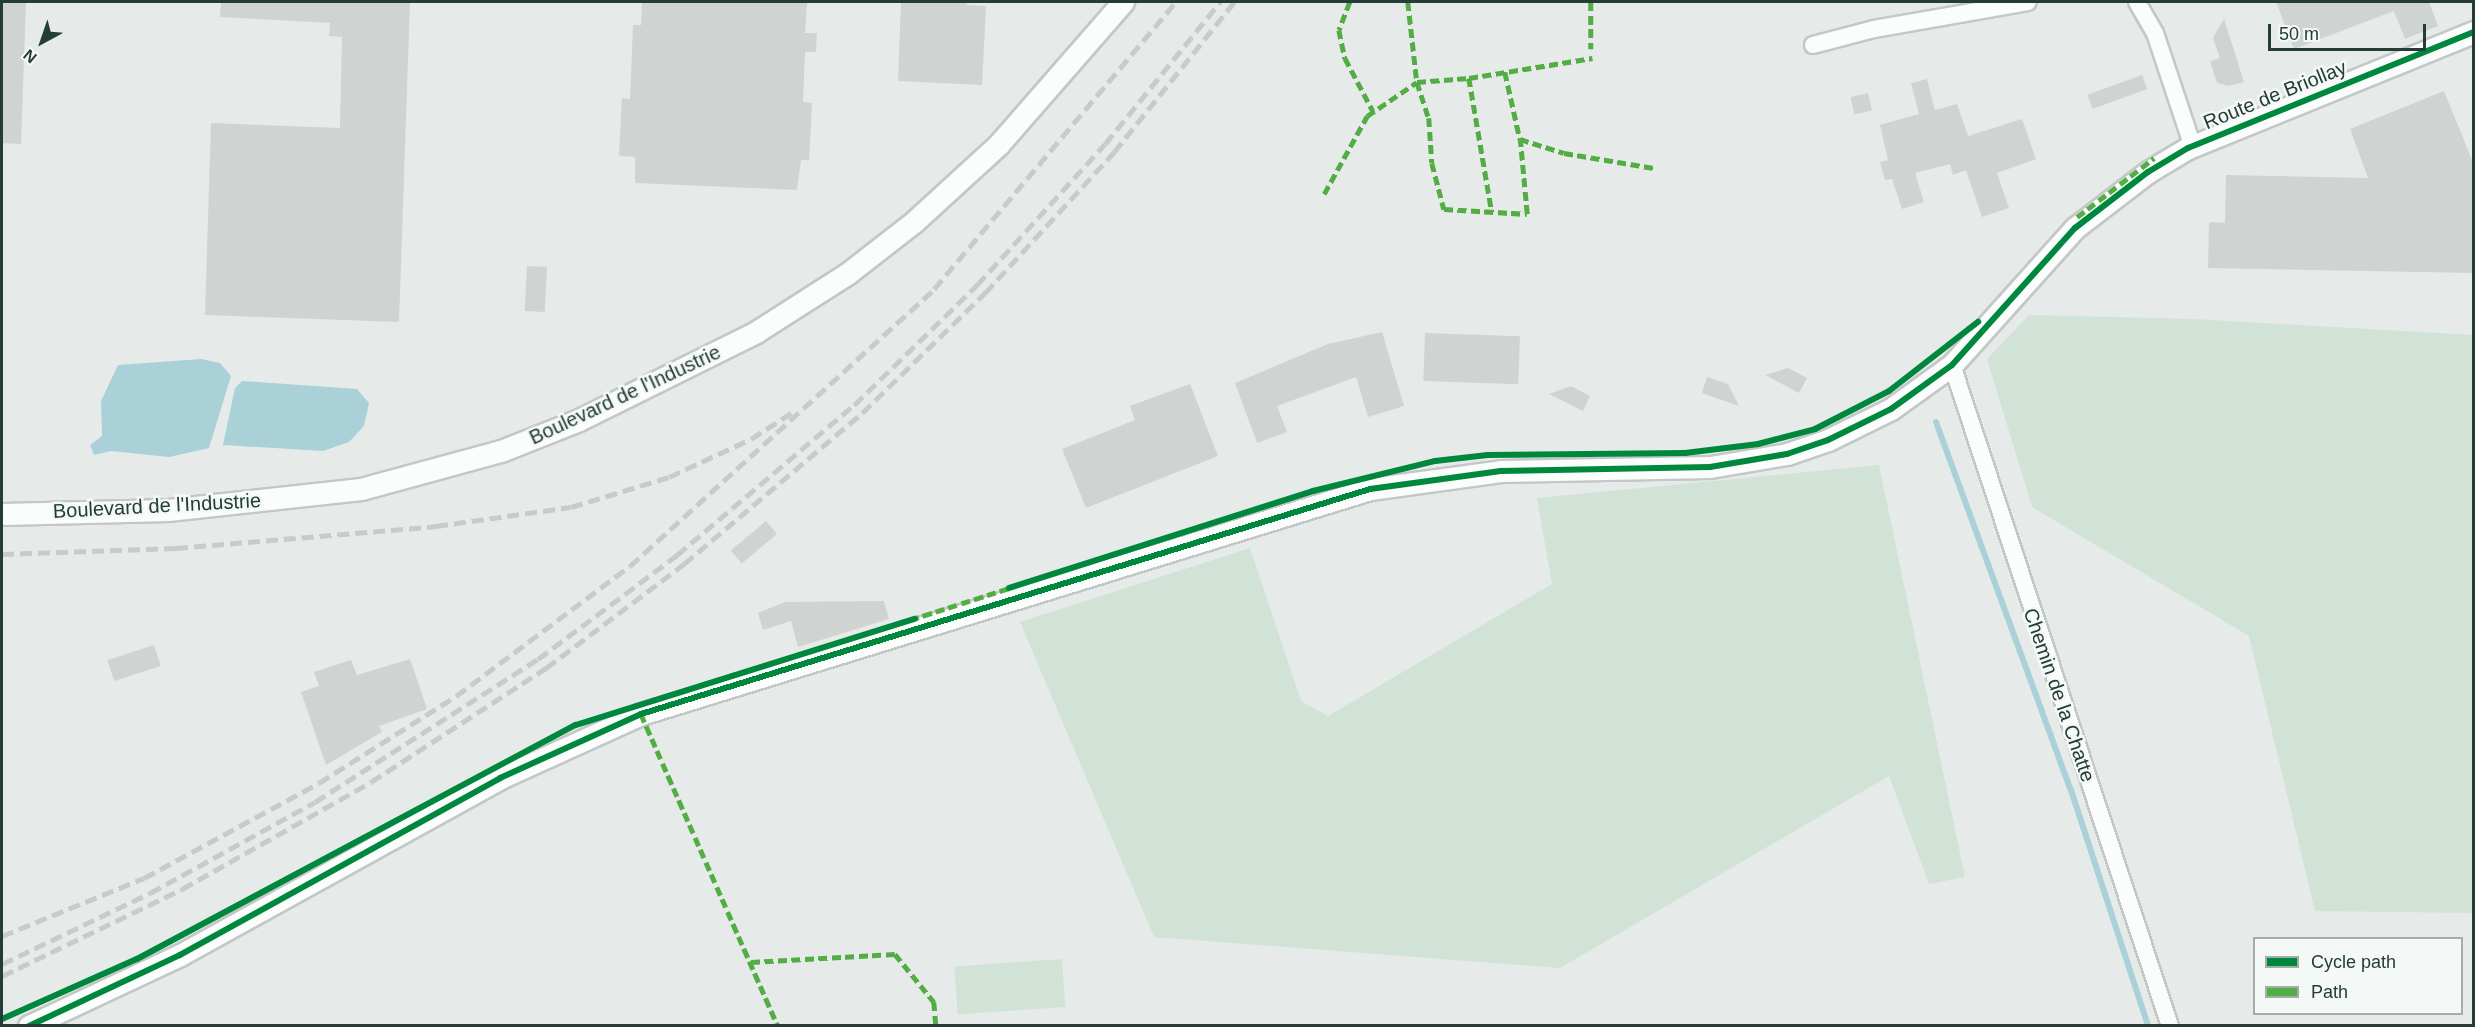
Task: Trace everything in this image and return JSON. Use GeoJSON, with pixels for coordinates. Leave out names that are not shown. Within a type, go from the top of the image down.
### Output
{"type":"FeatureCollection","features":[{"type":"Feature","properties":{"kind":"street","name":"Boulevard de l'Industrie"},"geometry":{"type":"LineString","coordinates":[[2,514],[168,510],[361,489],[501,451],[579,420],[756,332],[847,274],[915,221],[999,144],[1123,2]]}},
{"type":"Feature","properties":{"kind":"street"},"geometry":{"type":"LineString","coordinates":[[1814,45],[1874,29],[2028,2]]}},
{"type":"Feature","properties":{"kind":"street"},"geometry":{"type":"LineString","coordinates":[[2137,2],[2155,33],[2190,148]]}},
{"type":"Feature","properties":{"kind":"street","name":"Route de Briollay"},"geometry":{"type":"LineString","coordinates":[[29,1026],[180,954],[500,778],[641,714],[1370,489],[1490,472],[1646,472],[1787,454],[1891,409],[1952,364],[2075,228],[2108,200],[2190,148],[2474,32]]}},
{"type":"Feature","properties":{"kind":"street","name":"Chemin de la Chatte"},"geometry":{"type":"LineString","coordinates":[[1952,364],[2169,1026]]}},
{"type":"Feature","properties":{"kind":"green space"},"geometry":{"type":"Polygon","coordinates":[[[2029,315],[2194,319],[2473,335],[2473,913],[2315,911],[2249,636],[2032,507],[1987,359],[2029,315]]]}},
{"type":"Feature","properties":{"kind":"green space"},"geometry":{"type":"Polygon","coordinates":[[[1879,465],[1965,877],[1929,884],[1889,776],[1560,968],[1154,937],[1020,622],[1250,548],[1301,701],[1328,716],[1552,584],[1537,498],[1879,465]]]}},
{"type":"Feature","properties":{"kind":"green space"},"geometry":{"type":"Polygon","coordinates":[[[1062,959],[1065,1007],[958,1014],[954,967],[1062,959]]]}},
{"type":"Feature","properties":{"kind":"water"},"geometry":{"type":"Polygon","coordinates":[[[201,359],[220,363],[231,376],[209,448],[169,457],[111,451],[94,455],[90,445],[102,436],[101,401],[118,365],[201,359]]]}},
{"type":"Feature","properties":{"kind":"water"},"geometry":{"type":"Polygon","coordinates":[[[242,381],[357,389],[369,403],[364,426],[349,442],[323,451],[223,445],[235,388],[242,381]]]}},
{"type":"Feature","properties":{"kind":"building"},"geometry":{"type":"Polygon","coordinates":[[[2,2],[26,2],[21,144],[2,143],[2,2]]]}},
{"type":"Feature","properties":{"kind":"building"},"geometry":{"type":"Polygon","coordinates":[[[221,2],[410,2],[399,322],[205,315],[211,123],[340,128],[342,37],[329,36],[330,23],[220,17],[221,2]]]}},
{"type":"Feature","properties":{"kind":"building"},"geometry":{"type":"Polygon","coordinates":[[[642,2],[807,3],[805,33],[817,33],[816,52],[805,52],[803,102],[812,103],[809,160],[801,160],[797,190],[635,183],[635,157],[619,156],[622,98],[630,99],[633,25],[641,25],[642,2]]]}},
{"type":"Feature","properties":{"kind":"building"},"geometry":{"type":"Polygon","coordinates":[[[901,2],[967,2],[967,5],[986,6],[982,85],[898,81],[901,2]]]}},
{"type":"Feature","properties":{"kind":"building"},"geometry":{"type":"Polygon","coordinates":[[[2276,2],[2429,2],[2438,26],[2405,39],[2394,11],[2294,49],[2276,2]]]}},
{"type":"Feature","properties":{"kind":"building"},"geometry":{"type":"Polygon","coordinates":[[[2224,19],[2244,82],[2229,86],[2217,83],[2210,61],[2220,58],[2213,38],[2224,19]]]}},
{"type":"Feature","properties":{"kind":"building"},"geometry":{"type":"Polygon","coordinates":[[[2142,75],[2147,89],[2093,109],[2087,95],[2142,75]]]}},
{"type":"Feature","properties":{"kind":"building"},"geometry":{"type":"Polygon","coordinates":[[[1927,79],[1935,110],[1957,104],[1968,136],[2022,119],[2036,159],[1997,173],[2009,208],[1982,217],[1966,170],[1953,175],[1950,164],[1915,173],[1924,202],[1902,209],[1892,179],[1885,180],[1880,162],[1888,160],[1880,125],[1919,114],[1911,83],[1927,79]]]}},
{"type":"Feature","properties":{"kind":"building"},"geometry":{"type":"Polygon","coordinates":[[[2444,91],[2474,165],[2474,273],[2208,268],[2209,222],[2225,223],[2226,175],[2368,178],[2350,129],[2444,91]]]}},
{"type":"Feature","properties":{"kind":"building"},"geometry":{"type":"Polygon","coordinates":[[[1868,93],[1872,111],[1855,115],[1850,97],[1868,93]]]}},
{"type":"Feature","properties":{"kind":"building"},"geometry":{"type":"Polygon","coordinates":[[[527,266],[547,267],[545,312],[525,311],[527,266]]]}},
{"type":"Feature","properties":{"kind":"building"},"geometry":{"type":"Polygon","coordinates":[[[1382,332],[1404,406],[1368,417],[1356,377],[1277,406],[1287,432],[1257,443],[1235,383],[1328,344],[1382,332]]]}},
{"type":"Feature","properties":{"kind":"building"},"geometry":{"type":"Polygon","coordinates":[[[1425,333],[1520,336],[1518,384],[1423,381],[1425,333]]]}},
{"type":"Feature","properties":{"kind":"building"},"geometry":{"type":"Polygon","coordinates":[[[1788,368],[1807,378],[1799,393],[1765,375],[1788,368]]]}},
{"type":"Feature","properties":{"kind":"building"},"geometry":{"type":"Polygon","coordinates":[[[1707,377],[1728,384],[1739,406],[1702,393],[1707,377]]]}},
{"type":"Feature","properties":{"kind":"building"},"geometry":{"type":"Polygon","coordinates":[[[1190,384],[1218,456],[1086,508],[1062,449],[1135,420],[1130,406],[1190,384]]]}},
{"type":"Feature","properties":{"kind":"building"},"geometry":{"type":"Polygon","coordinates":[[[1571,386],[1590,396],[1583,411],[1549,394],[1571,386]]]}},
{"type":"Feature","properties":{"kind":"building"},"geometry":{"type":"Polygon","coordinates":[[[766,521],[777,534],[742,564],[731,551],[766,521]]]}},
{"type":"Feature","properties":{"kind":"building"},"geometry":{"type":"Polygon","coordinates":[[[884,601],[889,619],[798,647],[791,621],[763,630],[758,613],[785,602],[884,601]]]}},
{"type":"Feature","properties":{"kind":"building"},"geometry":{"type":"Polygon","coordinates":[[[154,645],[161,666],[114,681],[107,660],[154,645]]]}},
{"type":"Feature","properties":{"kind":"building"},"geometry":{"type":"Polygon","coordinates":[[[410,659],[427,709],[379,726],[382,732],[326,765],[301,692],[319,686],[314,672],[351,660],[357,675],[410,659]]]}},
{"type":"Feature","properties":{"kind":"waterway"},"geometry":{"type":"LineString","coordinates":[[1936,422],[2071,790],[2148,1026]]}},
{"type":"Feature","properties":{"kind":"railway"},"geometry":{"type":"LineString","coordinates":[[2,936],[144,878],[319,783],[456,696],[630,566],[934,289],[1176,2]]}},
{"type":"Feature","properties":{"kind":"railway"},"geometry":{"type":"LineString","coordinates":[[2,964],[150,893],[315,802],[538,659],[677,555],[854,405],[977,285],[1105,144],[1220,2]]}},
{"type":"Feature","properties":{"kind":"railway"},"geometry":{"type":"LineString","coordinates":[[2,976],[182,889],[371,782],[546,668],[684,564],[862,413],[985,293],[1114,152],[1234,2]]}},
{"type":"Feature","properties":{"kind":"railway"},"geometry":{"type":"LineString","coordinates":[[2,554],[176,548],[436,526],[571,507],[669,477],[751,439],[791,413]]}},
{"type":"Feature","properties":{"kind":"marked path"},"geometry":{"type":"LineString","coordinates":[[1350,2],[1339,30],[1345,58],[1373,111]]}},
{"type":"Feature","properties":{"kind":"marked path"},"geometry":{"type":"LineString","coordinates":[[1408,2],[1417,82],[1469,78],[1592,58]]}},
{"type":"Feature","properties":{"kind":"marked path"},"geometry":{"type":"LineString","coordinates":[[1591,2],[1591,49]]}},
{"type":"Feature","properties":{"kind":"marked path"},"geometry":{"type":"LineString","coordinates":[[1505,72],[1520,139],[1564,153],[1654,168]]}},
{"type":"Feature","properties":{"kind":"marked path"},"geometry":{"type":"LineString","coordinates":[[1469,78],[1492,212]]}},
{"type":"Feature","properties":{"kind":"marked path"},"geometry":{"type":"LineString","coordinates":[[1324,194],[1367,116],[1417,82],[1429,118],[1432,163],[1444,209],[1527,214],[1520,139]]}},
{"type":"Feature","properties":{"kind":"marked path"},"geometry":{"type":"LineString","coordinates":[[2077,217],[2154,158]]}},
{"type":"Feature","properties":{"kind":"marked path"},"geometry":{"type":"LineString","coordinates":[[910,620],[1013,587]]}},
{"type":"Feature","properties":{"kind":"marked path"},"geometry":{"type":"LineString","coordinates":[[641,714],[778,1026]]}},
{"type":"Feature","properties":{"kind":"marked path"},"geometry":{"type":"LineString","coordinates":[[751,962],[895,954],[934,1002],[936,1026]]}},
{"type":"Feature","properties":{"kind":"cycle path"},"geometry":{"type":"LineString","coordinates":[[29,1026],[180,955],[500,778],[641,714],[1370,489],[1501,471],[1710,467],[1787,454],[1828,440],[1891,409],[1952,365],[2075,228],[2148,172],[2188,148],[2474,32]]}},
{"type":"Feature","properties":{"kind":"cycle path"},"geometry":{"type":"LineString","coordinates":[[1009,588],[1313,491],[1435,461],[1488,455],[1685,453],[1758,444],[1815,429],[1889,391],[1978,322]]}},
{"type":"Feature","properties":{"kind":"cycle path"},"geometry":{"type":"LineString","coordinates":[[2,1019],[137,959],[576,725],[915,619]]}}]}
